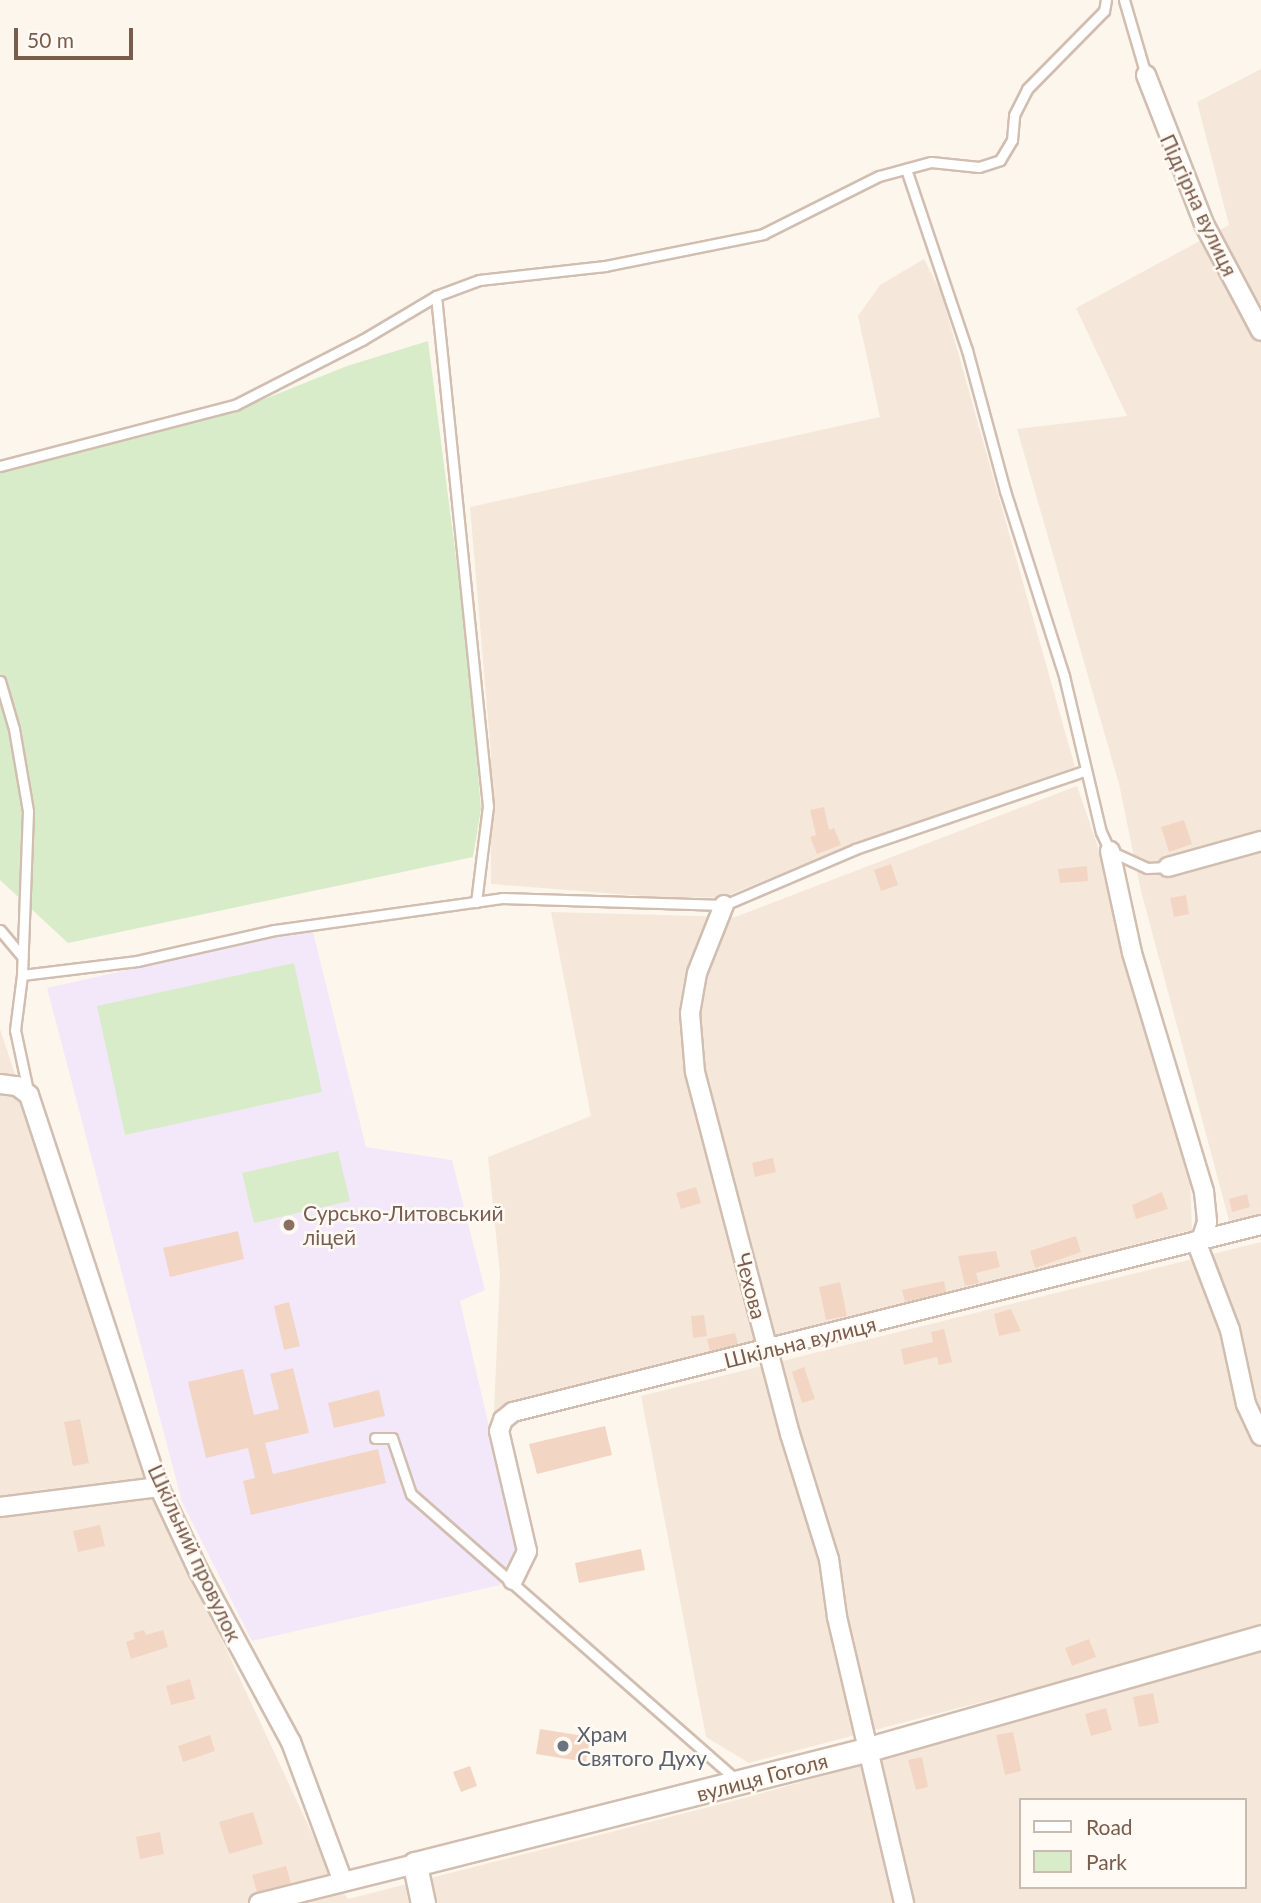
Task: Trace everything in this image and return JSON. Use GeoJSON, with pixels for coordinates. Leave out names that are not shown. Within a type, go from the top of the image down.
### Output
{"type":"FeatureCollection","features":[{"type":"Feature","properties":{"kind":"street","name":"Підгірна вулиця"},"geometry":{"type":"LineString","coordinates":[[1146,75],[1205,224],[1261,331]]}},
{"type":"Feature","properties":{"kind":"street"},"geometry":{"type":"LineString","coordinates":[[1168,867],[1261,841]]}},
{"type":"Feature","properties":{"kind":"street"},"geometry":{"type":"LineString","coordinates":[[1110,852],[1132,953],[1203,1192],[1207,1222],[1199,1241],[1239,1360],[1246,1404],[1261,1436]]}},
{"type":"Feature","properties":{"kind":"street","name":"Чехова"},"geometry":{"type":"LineString","coordinates":[[723,905],[697,973],[690,1013],[695,1072],[768,1349],[829,1559],[837,1617],[904,1903]]}},
{"type":"Feature","properties":{"kind":"street"},"geometry":{"type":"LineString","coordinates":[[0,1084],[17,1086],[29,1095]]}},
{"type":"Feature","properties":{"kind":"street","name":"Шкільний провулок"},"geometry":{"type":"LineString","coordinates":[[29,1095],[159,1487],[291,1742],[344,1882]]}},
{"type":"Feature","properties":{"kind":"street","name":"Шкільна вулиця"},"geometry":{"type":"LineString","coordinates":[[513,1580],[527,1551],[500,1437],[500,1425],[507,1415],[1261,1226]]}},
{"type":"Feature","properties":{"kind":"street"},"geometry":{"type":"LineString","coordinates":[[0,1507],[159,1487]]}},
{"type":"Feature","properties":{"kind":"street","name":"вулиця Гоголя"},"geometry":{"type":"LineString","coordinates":[[259,1903],[869,1749],[1261,1637]]}},
{"type":"Feature","properties":{"kind":"street"},"geometry":{"type":"LineString","coordinates":[[415,1864],[423,1903]]}},
{"type":"Feature","properties":{"kind":"lane"},"geometry":{"type":"LineString","coordinates":[[0,466],[235,405],[362,340],[436,296],[479,280],[605,266],[763,234],[815,211],[854,186],[906,169],[931,162],[979,167],[1000,160],[1012,140],[1014,115],[1027,89],[1104,11],[1106,0]]}},
{"type":"Feature","properties":{"kind":"lane"},"geometry":{"type":"LineString","coordinates":[[1124,0],[1146,75]]}},
{"type":"Feature","properties":{"kind":"lane"},"geometry":{"type":"LineString","coordinates":[[906,169],[967,350],[1005,491],[1064,676],[1084,771],[1110,852],[1147,868],[1168,867]]}},
{"type":"Feature","properties":{"kind":"lane"},"geometry":{"type":"LineString","coordinates":[[436,296],[488,806],[476,902]]}},
{"type":"Feature","properties":{"kind":"lane"},"geometry":{"type":"LineString","coordinates":[[0,681],[14,729],[28,811],[24,964],[15,1030],[29,1095]]}},
{"type":"Feature","properties":{"kind":"lane"},"geometry":{"type":"LineString","coordinates":[[22,975],[137,961],[166,951],[374,914],[476,902],[566,898],[723,905],[855,849],[1084,771]]}},
{"type":"Feature","properties":{"kind":"lane"},"geometry":{"type":"LineString","coordinates":[[0,930],[22,950],[24,964]]}},
{"type":"Feature","properties":{"kind":"lane"},"geometry":{"type":"LineString","coordinates":[[375,1438],[392,1438],[411,1494],[513,1580],[740,1783]]}},
{"type":"Feature","properties":{"kind":"shaded area"},"geometry":{"type":"Polygon","coordinates":[[[1261,69],[1261,1217],[1230,1224],[1141,891],[1119,784],[1017,429],[1127,416],[1076,308],[1229,225],[1197,102],[1261,69]]]}},
{"type":"Feature","properties":{"kind":"shaded area"},"geometry":{"type":"Polygon","coordinates":[[[924,259],[941,292],[1075,767],[854,844],[724,897],[667,898],[491,884],[491,754],[470,507],[880,417],[858,316],[880,285],[924,259]]]}},
{"type":"Feature","properties":{"kind":"shaded area"},"geometry":{"type":"Polygon","coordinates":[[[1077,786],[1110,882],[1190,1176],[1192,1230],[494,1411],[500,1274],[488,1157],[591,1116],[551,912],[735,917],[1077,786]]]}},
{"type":"Feature","properties":{"kind":"shaded area","name":"Сурсько-Литовський ліцей"},"geometry":{"type":"Polygon","coordinates":[[[312,928],[366,1147],[452,1160],[485,1290],[460,1301],[517,1548],[500,1585],[252,1641],[182,1502],[47,988],[312,928]]]}},
{"type":"Feature","properties":{"kind":"shaded area"},"geometry":{"type":"Polygon","coordinates":[[[0,1029],[148,1475],[330,1872],[348,1899],[748,1797],[1261,1652],[1261,1903],[0,1903],[0,1029]]]}},
{"type":"Feature","properties":{"kind":"shaded area"},"geometry":{"type":"Polygon","coordinates":[[[1261,1242],[1261,1629],[749,1763],[706,1737],[641,1396],[1261,1242]]]}},
{"type":"Feature","properties":{"kind":"green space"},"geometry":{"type":"Polygon","coordinates":[[[428,341],[467,643],[481,809],[473,857],[68,943],[0,880],[0,470],[237,410],[347,366],[428,341]]]}},
{"type":"Feature","properties":{"kind":"green space"},"geometry":{"type":"Polygon","coordinates":[[[294,963],[322,1092],[125,1135],[97,1006],[294,963]]]}},
{"type":"Feature","properties":{"kind":"green space"},"geometry":{"type":"Polygon","coordinates":[[[338,1151],[350,1201],[254,1223],[242,1173],[338,1151]]]}},
{"type":"Feature","properties":{"kind":"building"},"geometry":{"type":"Polygon","coordinates":[[[824,807],[829,830],[834,828],[841,845],[817,854],[810,837],[816,835],[810,810],[824,807]]]}},
{"type":"Feature","properties":{"kind":"building"},"geometry":{"type":"Polygon","coordinates":[[[1184,820],[1192,844],[1169,852],[1161,827],[1184,820]]]}},
{"type":"Feature","properties":{"kind":"building"},"geometry":{"type":"Polygon","coordinates":[[[891,864],[898,885],[881,891],[874,870],[891,864]]]}},
{"type":"Feature","properties":{"kind":"building"},"geometry":{"type":"Polygon","coordinates":[[[1087,866],[1088,881],[1060,883],[1058,869],[1087,866]]]}},
{"type":"Feature","properties":{"kind":"building"},"geometry":{"type":"Polygon","coordinates":[[[1186,895],[1189,914],[1174,917],[1170,898],[1186,895]]]}},
{"type":"Feature","properties":{"kind":"building"},"geometry":{"type":"Polygon","coordinates":[[[773,1158],[776,1172],[755,1177],[752,1163],[773,1158]]]}},
{"type":"Feature","properties":{"kind":"building"},"geometry":{"type":"Polygon","coordinates":[[[696,1187],[701,1203],[681,1209],[676,1193],[696,1187]]]}},
{"type":"Feature","properties":{"kind":"building"},"geometry":{"type":"Polygon","coordinates":[[[1162,1192],[1168,1209],[1136,1219],[1132,1205],[1162,1192]]]}},
{"type":"Feature","properties":{"kind":"building"},"geometry":{"type":"Polygon","coordinates":[[[1247,1194],[1250,1207],[1232,1212],[1229,1199],[1247,1194]]]}},
{"type":"Feature","properties":{"kind":"building"},"geometry":{"type":"Polygon","coordinates":[[[238,1231],[244,1259],[170,1277],[163,1248],[238,1231]]]}},
{"type":"Feature","properties":{"kind":"building"},"geometry":{"type":"Polygon","coordinates":[[[1076,1236],[1081,1252],[1035,1268],[1030,1251],[1076,1236]]]}},
{"type":"Feature","properties":{"kind":"building"},"geometry":{"type":"Polygon","coordinates":[[[996,1251],[1000,1267],[976,1273],[979,1283],[965,1286],[958,1256],[996,1251]]]}},
{"type":"Feature","properties":{"kind":"building"},"geometry":{"type":"Polygon","coordinates":[[[944,1281],[946,1292],[905,1302],[902,1290],[944,1281]]]}},
{"type":"Feature","properties":{"kind":"building"},"geometry":{"type":"Polygon","coordinates":[[[840,1282],[847,1316],[826,1320],[819,1287],[840,1282]]]}},
{"type":"Feature","properties":{"kind":"building"},"geometry":{"type":"Polygon","coordinates":[[[289,1302],[300,1346],[284,1350],[274,1306],[289,1302]]]}},
{"type":"Feature","properties":{"kind":"building"},"geometry":{"type":"Polygon","coordinates":[[[1011,1309],[1021,1331],[999,1336],[994,1314],[1011,1309]]]}},
{"type":"Feature","properties":{"kind":"building"},"geometry":{"type":"Polygon","coordinates":[[[704,1315],[707,1336],[693,1338],[691,1316],[704,1315]]]}},
{"type":"Feature","properties":{"kind":"building"},"geometry":{"type":"Polygon","coordinates":[[[944,1329],[952,1362],[939,1365],[937,1357],[904,1365],[901,1349],[933,1342],[931,1332],[944,1329]]]}},
{"type":"Feature","properties":{"kind":"building"},"geometry":{"type":"Polygon","coordinates":[[[735,1333],[738,1344],[710,1351],[707,1339],[735,1333]]]}},
{"type":"Feature","properties":{"kind":"building"},"geometry":{"type":"Polygon","coordinates":[[[804,1367],[815,1399],[802,1403],[792,1372],[804,1367]]]}},
{"type":"Feature","properties":{"kind":"building"},"geometry":{"type":"Polygon","coordinates":[[[293,1368],[309,1433],[265,1443],[273,1474],[378,1449],[386,1483],[251,1515],[243,1481],[255,1478],[248,1448],[206,1458],[188,1382],[243,1369],[254,1415],[279,1409],[270,1374],[293,1368]]]}},
{"type":"Feature","properties":{"kind":"building"},"geometry":{"type":"Polygon","coordinates":[[[379,1390],[385,1416],[334,1428],[328,1403],[379,1390]]]}},
{"type":"Feature","properties":{"kind":"building"},"geometry":{"type":"Polygon","coordinates":[[[80,1419],[89,1463],[73,1466],[64,1422],[80,1419]]]}},
{"type":"Feature","properties":{"kind":"building"},"geometry":{"type":"Polygon","coordinates":[[[605,1426],[612,1455],[537,1474],[529,1444],[605,1426]]]}},
{"type":"Feature","properties":{"kind":"building"},"geometry":{"type":"Polygon","coordinates":[[[100,1525],[105,1546],[78,1552],[73,1531],[100,1525]]]}},
{"type":"Feature","properties":{"kind":"building"},"geometry":{"type":"Polygon","coordinates":[[[641,1549],[645,1570],[579,1583],[575,1563],[641,1549]]]}},
{"type":"Feature","properties":{"kind":"building"},"geometry":{"type":"Polygon","coordinates":[[[144,1630],[146,1635],[163,1630],[168,1647],[131,1659],[126,1642],[135,1639],[133,1633],[144,1630]]]}},
{"type":"Feature","properties":{"kind":"building"},"geometry":{"type":"Polygon","coordinates":[[[1089,1639],[1096,1657],[1072,1666],[1065,1648],[1089,1639]]]}},
{"type":"Feature","properties":{"kind":"building"},"geometry":{"type":"Polygon","coordinates":[[[190,1679],[195,1699],[171,1705],[166,1686],[190,1679]]]}},
{"type":"Feature","properties":{"kind":"building"},"geometry":{"type":"Polygon","coordinates":[[[1153,1693],[1159,1723],[1139,1727],[1133,1697],[1153,1693]]]}},
{"type":"Feature","properties":{"kind":"building"},"geometry":{"type":"Polygon","coordinates":[[[1106,1708],[1112,1730],[1091,1736],[1085,1714],[1106,1708]]]}},
{"type":"Feature","properties":{"kind":"building","name":"Храм Святого Духу"},"geometry":{"type":"Polygon","coordinates":[[[540,1729],[590,1737],[586,1762],[536,1754],[540,1729]]]}},
{"type":"Feature","properties":{"kind":"building"},"geometry":{"type":"Polygon","coordinates":[[[1013,1732],[1021,1771],[1005,1775],[996,1735],[1013,1732]]]}},
{"type":"Feature","properties":{"kind":"building"},"geometry":{"type":"Polygon","coordinates":[[[210,1735],[215,1751],[183,1762],[178,1746],[210,1735]]]}},
{"type":"Feature","properties":{"kind":"building"},"geometry":{"type":"Polygon","coordinates":[[[922,1757],[928,1787],[916,1790],[908,1760],[922,1757]]]}},
{"type":"Feature","properties":{"kind":"building"},"geometry":{"type":"Polygon","coordinates":[[[470,1766],[477,1786],[461,1792],[453,1772],[470,1766]]]}},
{"type":"Feature","properties":{"kind":"building"},"geometry":{"type":"Polygon","coordinates":[[[253,1812],[263,1844],[229,1854],[219,1822],[253,1812]]]}},
{"type":"Feature","properties":{"kind":"building"},"geometry":{"type":"Polygon","coordinates":[[[160,1832],[164,1854],[140,1859],[136,1837],[160,1832]]]}},
{"type":"Feature","properties":{"kind":"building"},"geometry":{"type":"Polygon","coordinates":[[[286,1866],[291,1883],[257,1892],[252,1875],[286,1866]]]}},
{"type":"Feature","properties":{"kind":"place","name":"Сурсько-Литовський ліцей"},"geometry":{"type":"Point","coordinates":[289,1225]}},
{"type":"Feature","properties":{"kind":"place","name":"Храм Святого Духу"},"geometry":{"type":"Point","coordinates":[563,1746]}}]}
